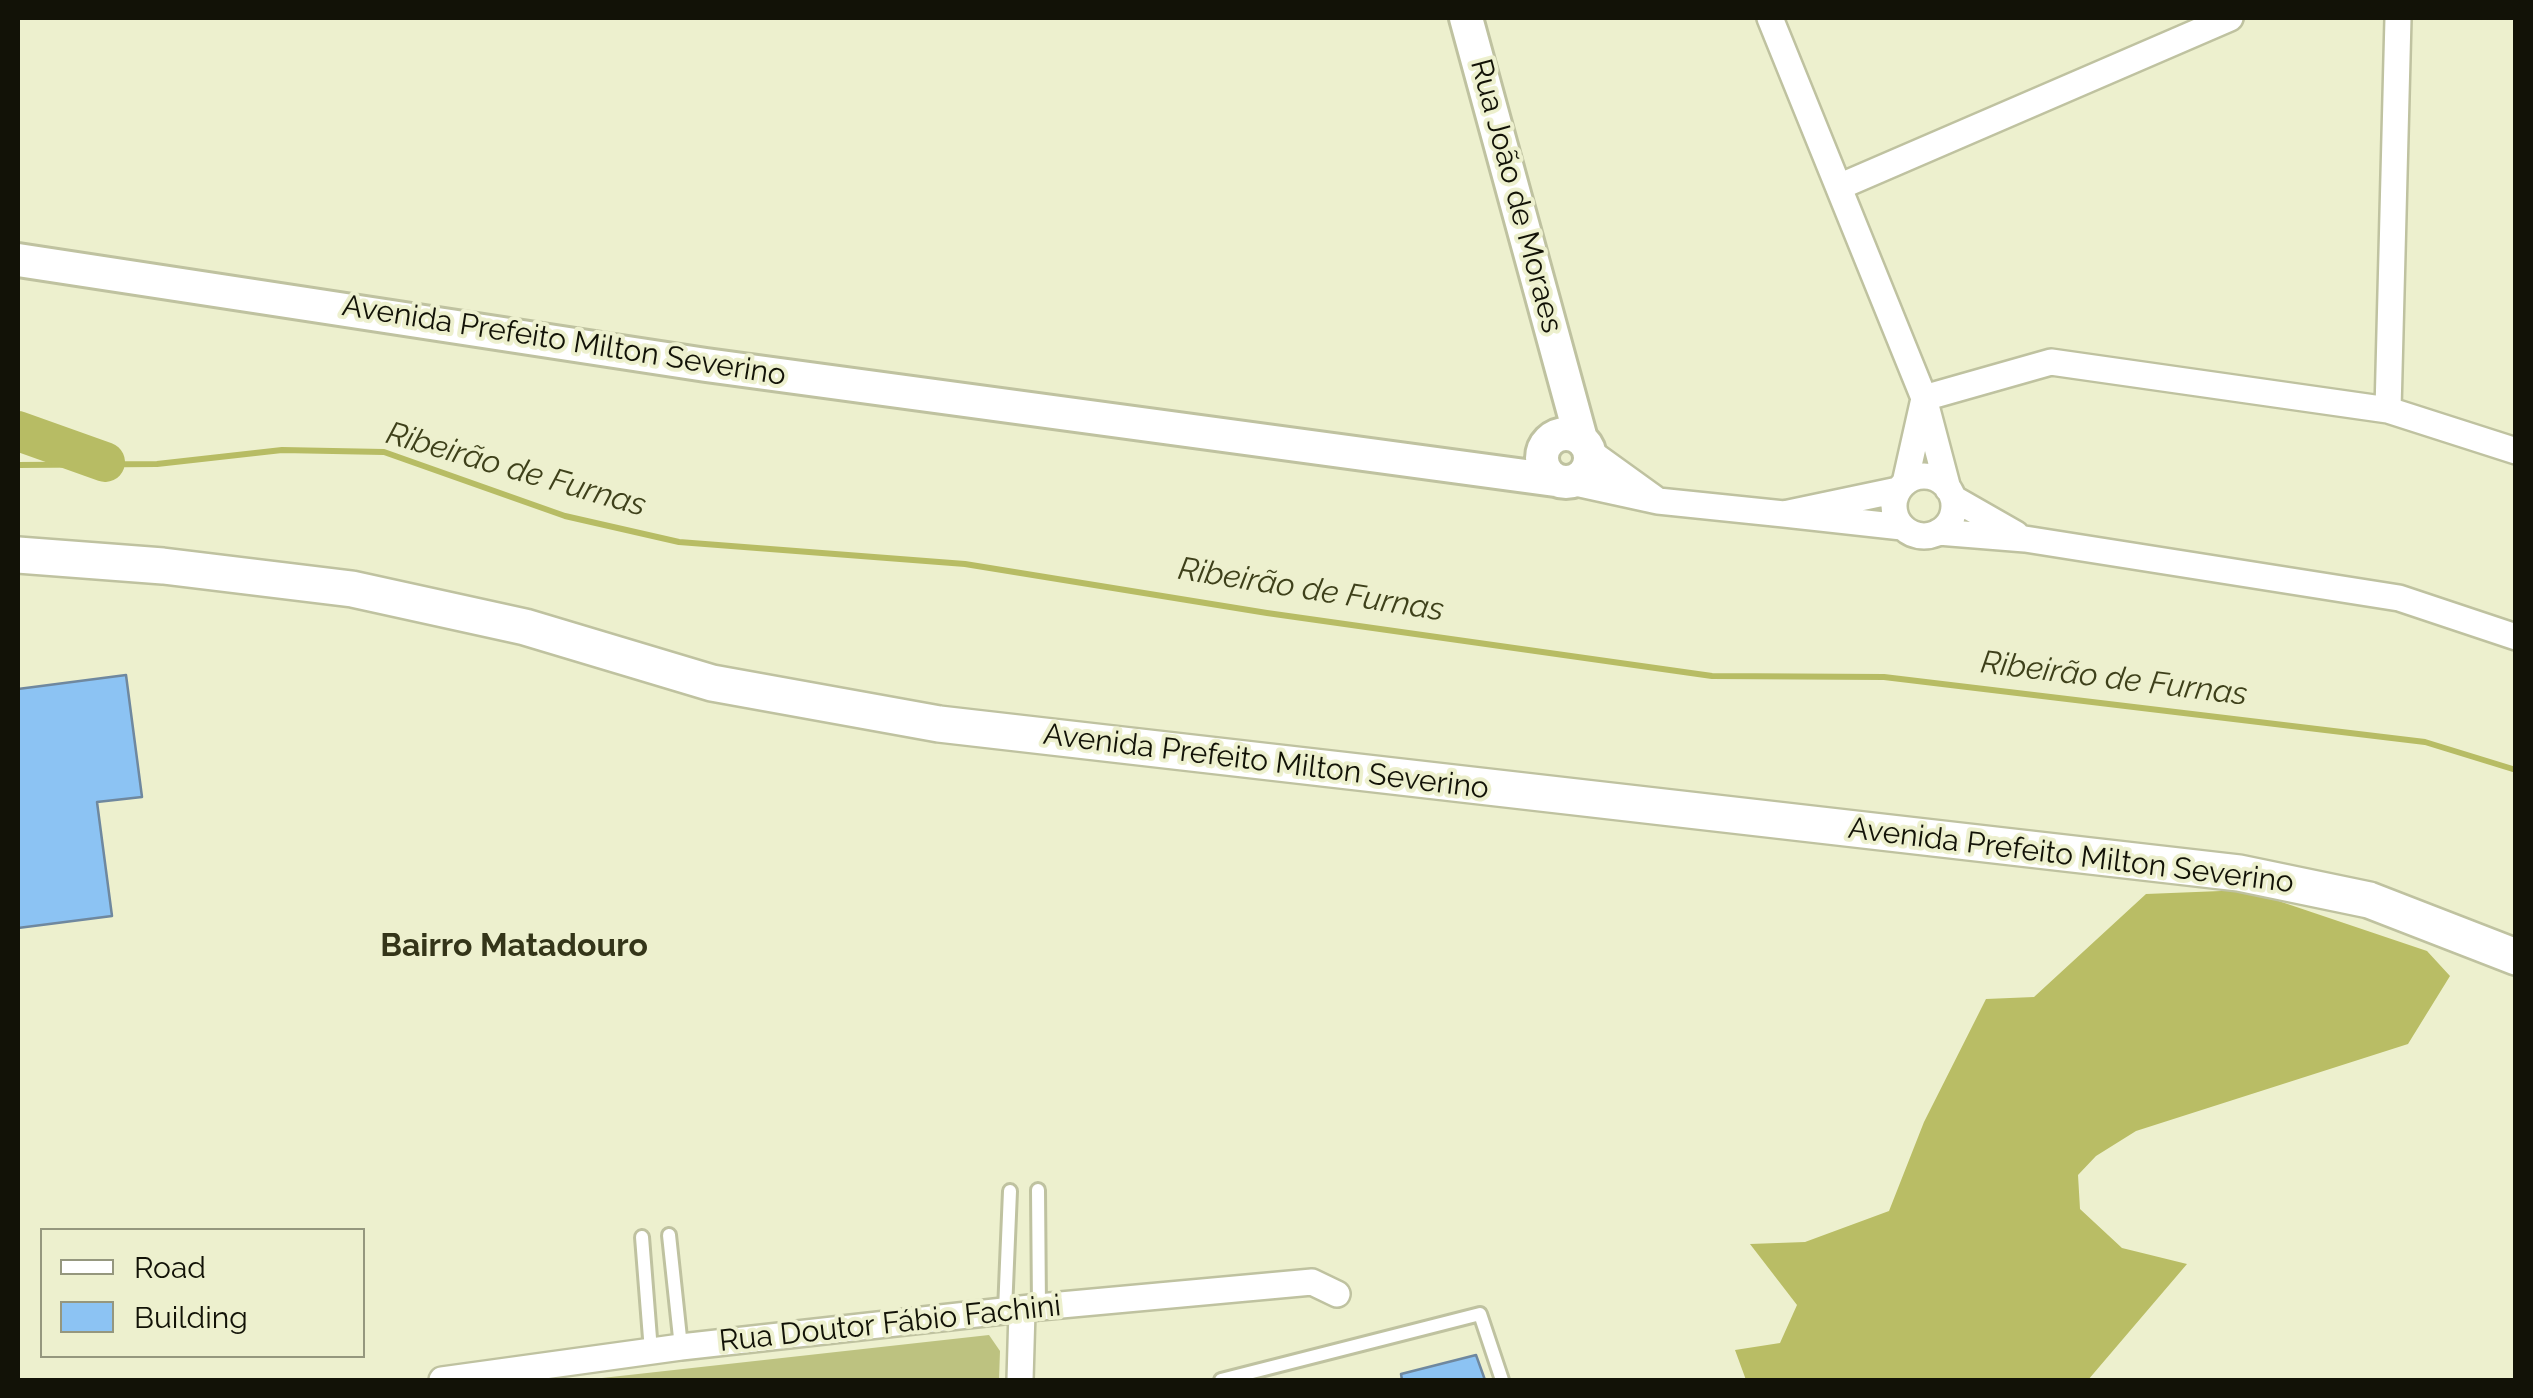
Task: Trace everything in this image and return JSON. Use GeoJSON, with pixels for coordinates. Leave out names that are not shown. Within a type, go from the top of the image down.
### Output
{"type":"FeatureCollection","features":[{"type":"Feature","properties":{"kind":"main road","name":"Avenida Prefeito Milton Severino"},"geometry":{"type":"LineString","coordinates":[[18,554],[164,566],[352,589],[525,626],[712,683],[939,724],[2239,873],[2370,900],[2516,957]]}},
{"type":"Feature","properties":{"kind":"street","name":"Rua João de Moraes"},"geometry":{"type":"LineString","coordinates":[[1466,18],[1565,374],[1566,444]]}},
{"type":"Feature","properties":{"kind":"street"},"geometry":{"type":"LineString","coordinates":[[1770,18],[1924,398],[1950,493],[1951,517],[1938,532]]}},
{"type":"Feature","properties":{"kind":"street"},"geometry":{"type":"LineString","coordinates":[[1841,186],[2230,18]]}},
{"type":"Feature","properties":{"kind":"street"},"geometry":{"type":"LineString","coordinates":[[2388,410],[2398,18]]}},
{"type":"Feature","properties":{"kind":"street","name":"Avenida Prefeito Milton Severino"},"geometry":{"type":"LineString","coordinates":[[18,260],[706,365],[1563,481],[1658,501],[1902,526],[1920,536],[1938,532],[2025,539],[2399,598],[2516,638]]}},
{"type":"Feature","properties":{"kind":"street"},"geometry":{"type":"LineString","coordinates":[[1924,398],[2051,362],[2388,410],[2516,452]]}},
{"type":"Feature","properties":{"kind":"street"},"geometry":{"type":"LineString","coordinates":[[1902,526],[1894,509],[1924,398]]}},
{"type":"Feature","properties":{"kind":"street"},"geometry":{"type":"LineString","coordinates":[[1566,444],[1588,468],[1563,481],[1543,468],[1566,444]]}},
{"type":"Feature","properties":{"kind":"street","name":"Avenida Prefeito Milton Severino"},"geometry":{"type":"LineString","coordinates":[[1466,469],[1566,444],[1658,501]]}},
{"type":"Feature","properties":{"kind":"street","name":"Avenida Prefeito Milton Severino"},"geometry":{"type":"LineString","coordinates":[[1784,514],[1901,486],[1918,476],[1933,477],[1950,493],[2025,539]]}},
{"type":"Feature","properties":{"kind":"street","name":"Rua Doutor Fábio Fachini"},"geometry":{"type":"LineString","coordinates":[[442,1380],[552,1372],[681,1347],[1312,1282],[1337,1294]]}},
{"type":"Feature","properties":{"kind":"street"},"geometry":{"type":"LineString","coordinates":[[1020,1380],[1022,1310]]}},
{"type":"Feature","properties":{"kind":"lane"},"geometry":{"type":"LineString","coordinates":[[1022,1310],[1038,1190]]}},
{"type":"Feature","properties":{"kind":"lane"},"geometry":{"type":"LineString","coordinates":[[1010,1192],[1022,1310]]}},
{"type":"Feature","properties":{"kind":"lane"},"geometry":{"type":"LineString","coordinates":[[669,1236],[681,1347]]}},
{"type":"Feature","properties":{"kind":"lane"},"geometry":{"type":"LineString","coordinates":[[642,1237],[651,1352]]}},
{"type":"Feature","properties":{"kind":"lane"},"geometry":{"type":"LineString","coordinates":[[1222,1380],[1480,1314],[1502,1380]]}},
{"type":"Feature","properties":{"kind":"green space"},"geometry":{"type":"Polygon","coordinates":[[[2246,890],[2427,951],[2450,976],[2408,1044],[2136,1131],[2096,1156],[2078,1175],[2080,1209],[2122,1248],[2187,1264],[2088,1380],[1746,1380],[1735,1350],[1780,1343],[1797,1305],[1750,1244],[1805,1242],[1889,1211],[1924,1122],[1986,999],[2034,997],[2146,894],[2246,890]]]}},
{"type":"Feature","properties":{"kind":"green space"},"geometry":{"type":"Polygon","coordinates":[[[989,1335],[1000,1351],[999,1380],[584,1380],[989,1335]]]}},
{"type":"Feature","properties":{"kind":"building"},"geometry":{"type":"Polygon","coordinates":[[[126,675],[142,797],[97,802],[112,916],[18,928],[18,689],[126,675]]]}},
{"type":"Feature","properties":{"kind":"building"},"geometry":{"type":"Polygon","coordinates":[[[1476,1355],[1485,1380],[1402,1380],[1401,1374],[1476,1355]]]}},
{"type":"Feature","properties":{"kind":"waterway"},"geometry":{"type":"LineString","coordinates":[[18,431],[105,462]]}},
{"type":"Feature","properties":{"kind":"waterway","name":"Ribeirão de Furnas"},"geometry":{"type":"LineString","coordinates":[[18,465],[157,464],[282,450],[384,452],[565,516],[679,542],[965,564],[1267,613],[1712,676],[1884,677],[2425,742],[2516,770]]}},
{"type":"Feature","properties":{"kind":"district","name":"Bairro Matadouro"},"geometry":{"type":"Point","coordinates":[514,946]}}]}
